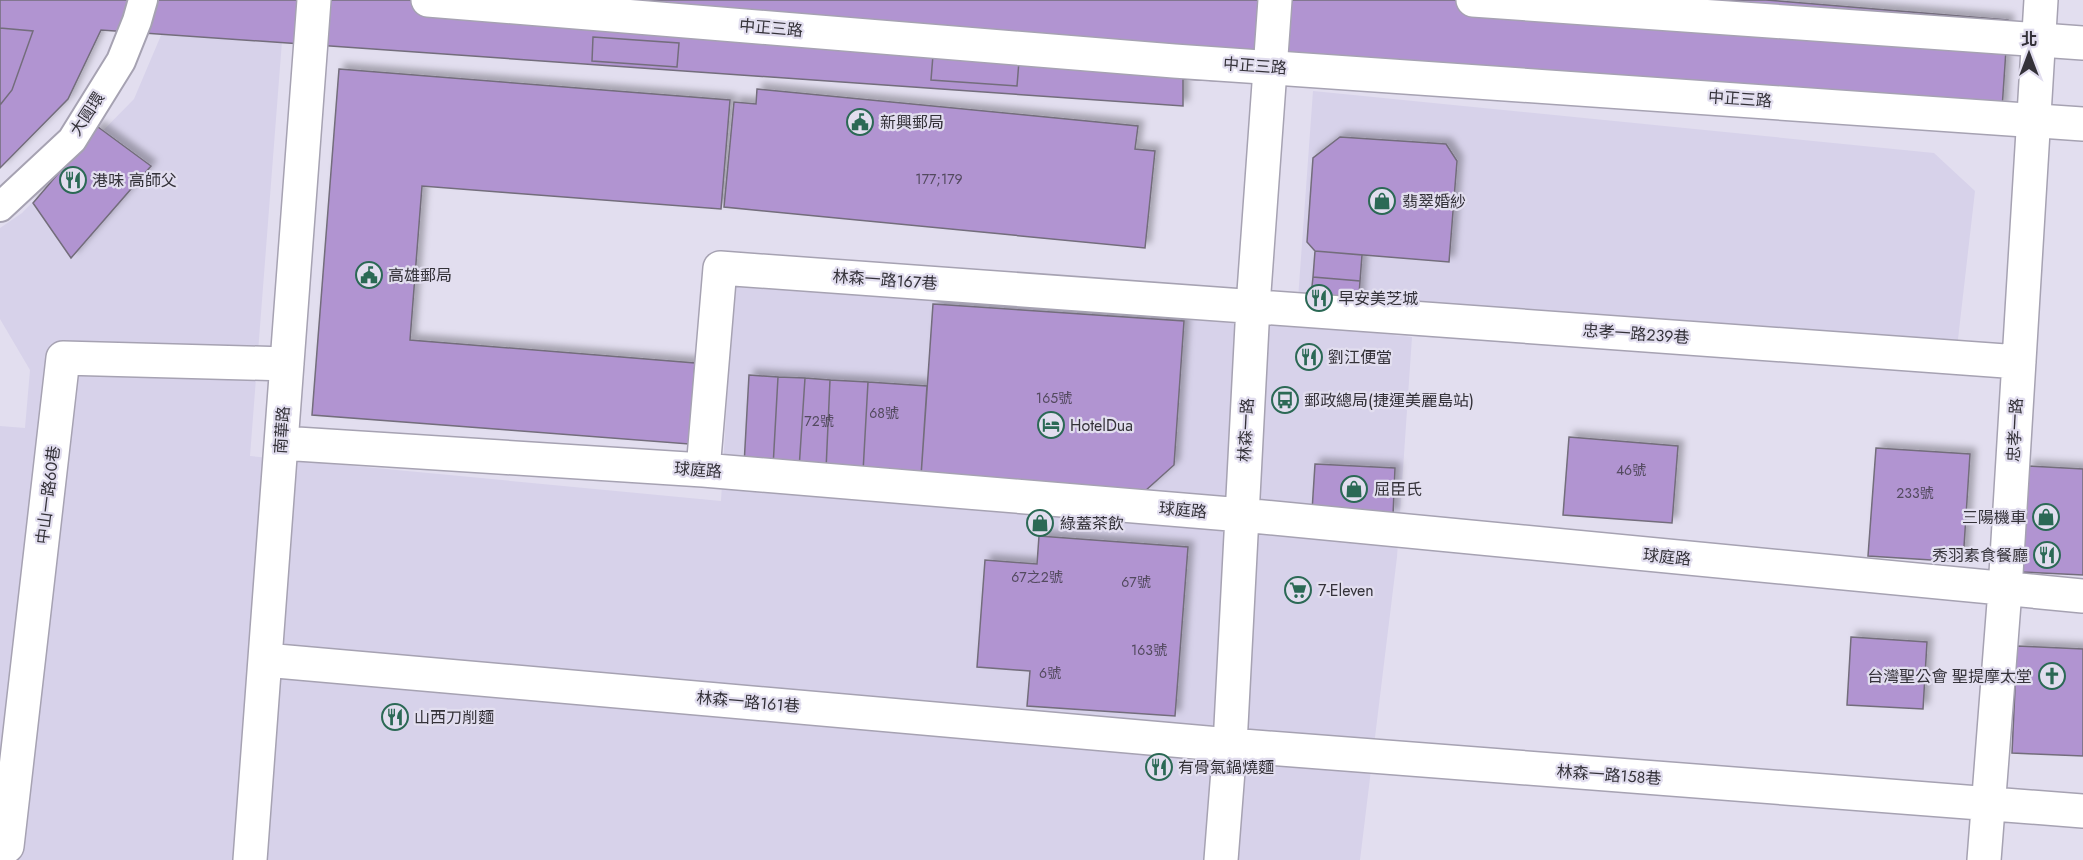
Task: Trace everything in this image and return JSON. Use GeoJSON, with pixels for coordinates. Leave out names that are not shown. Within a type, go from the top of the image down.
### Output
{"type":"FeatureCollection","features":[{"type":"Feature","properties":{"kind":"street","name":"大圓環"},"geometry":{"type":"LineString","coordinates":[[0,207],[72,140],[121,62],[143,0]]}},
{"type":"Feature","properties":{"kind":"street","name":"南華路"},"geometry":{"type":"LineString","coordinates":[[250,860],[314,0]]}},
{"type":"Feature","properties":{"kind":"street","name":"中正三路"},"geometry":{"type":"LineString","coordinates":[[428,0],[1162,60],[2083,124]]}},
{"type":"Feature","properties":{"kind":"street","name":"林森一路"},"geometry":{"type":"LineString","coordinates":[[1221,860],[1230,745],[1253,306],[1275,0]]}},
{"type":"Feature","properties":{"kind":"street"},"geometry":{"type":"LineString","coordinates":[[1473,0],[2083,43]]}},
{"type":"Feature","properties":{"kind":"street","name":"忠孝一路"},"geometry":{"type":"LineString","coordinates":[[1984,860],[2005,590],[2041,0]]}},
{"type":"Feature","properties":{"kind":"street","name":"林森一路167巷"},"geometry":{"type":"LineString","coordinates":[[702,471],[720,268],[1253,306]]}},
{"type":"Feature","properties":{"kind":"street","name":"忠孝一路239巷"},"geometry":{"type":"LineString","coordinates":[[1253,306],[2019,362]]}},
{"type":"Feature","properties":{"kind":"street","name":"中山一路60巷"},"geometry":{"type":"LineString","coordinates":[[5,851],[63,358],[287,364]]}},
{"type":"Feature","properties":{"kind":"street","name":"球庭路"},"geometry":{"type":"LineString","coordinates":[[281,443],[702,471],[1242,515],[2083,596]]}},
{"type":"Feature","properties":{"kind":"street","name":"林森一路161巷"},"geometry":{"type":"LineString","coordinates":[[265,660],[1230,745]]}},
{"type":"Feature","properties":{"kind":"street","name":"林森一路158巷"},"geometry":{"type":"LineString","coordinates":[[1230,745],[2083,811]]}},
{"type":"Feature","properties":{"kind":"shaded area"},"geometry":{"type":"Polygon","coordinates":[[[176,0],[284,15],[250,456],[721,501],[734,280],[1296,327],[1313,91],[1934,153],[1975,191],[1954,374],[1383,334],[1412,337],[1397,557],[1360,860],[0,860],[0,426],[25,428],[30,370],[0,319],[0,228],[22,213],[134,99],[176,0]]]}},
{"type":"Feature","properties":{"kind":"building"},"geometry":{"type":"Polygon","coordinates":[[[0,0],[1766,0],[2008,20],[2002,109],[1229,51],[1223,81],[1183,79],[1183,106],[101,30],[68,99],[0,168],[0,0]]]}},
{"type":"Feature","properties":{"kind":"building"},"geometry":{"type":"Polygon","coordinates":[[[0,28],[33,31],[12,90],[0,105],[0,28]]]}},
{"type":"Feature","properties":{"kind":"building"},"geometry":{"type":"Polygon","coordinates":[[[593,37],[679,43],[677,67],[592,61],[593,37]]]}},
{"type":"Feature","properties":{"kind":"building"},"geometry":{"type":"Polygon","coordinates":[[[933,55],[1019,61],[1017,86],[931,80],[933,55]]]}},
{"type":"Feature","properties":{"kind":"building","name":"高雄郵局"},"geometry":{"type":"Polygon","coordinates":[[[339,69],[730,100],[721,209],[422,186],[410,340],[695,363],[689,444],[312,415],[339,69]]]}},
{"type":"Feature","properties":{"kind":"building","name":"高雄郵局"},"geometry":{"type":"Polygon","coordinates":[[[339,69],[730,100],[721,209],[422,186],[410,340],[695,363],[689,444],[312,415],[339,69]]]}},
{"type":"Feature","properties":{"kind":"building"},"geometry":{"type":"Polygon","coordinates":[[[757,89],[1138,126],[1135,149],[1155,151],[1145,248],[724,207],[734,102],[756,104],[757,89]]]}},
{"type":"Feature","properties":{"kind":"building"},"geometry":{"type":"Polygon","coordinates":[[[757,89],[1138,126],[1135,149],[1155,151],[1145,248],[724,207],[734,102],[756,104],[757,89]]]}},
{"type":"Feature","properties":{"kind":"building"},"geometry":{"type":"Polygon","coordinates":[[[98,127],[151,166],[71,258],[33,203],[98,127]]]}},
{"type":"Feature","properties":{"kind":"building","name":"翡翠婚紗"},"geometry":{"type":"Polygon","coordinates":[[[1340,137],[1446,144],[1457,161],[1449,262],[1315,251],[1307,242],[1313,158],[1340,137]]]}},
{"type":"Feature","properties":{"kind":"building"},"geometry":{"type":"Polygon","coordinates":[[[1315,251],[1362,255],[1360,281],[1313,277],[1315,251]]]}},
{"type":"Feature","properties":{"kind":"building"},"geometry":{"type":"Polygon","coordinates":[[[1313,277],[1360,281],[1358,309],[1310,305],[1313,277]]]}},
{"type":"Feature","properties":{"kind":"building","name":"HotelDua"},"geometry":{"type":"Polygon","coordinates":[[[933,304],[1184,321],[1174,465],[1145,491],[921,476],[933,304]]]}},
{"type":"Feature","properties":{"kind":"building"},"geometry":{"type":"Polygon","coordinates":[[[749,375],[778,377],[773,467],[744,465],[749,375]]]}},
{"type":"Feature","properties":{"kind":"building"},"geometry":{"type":"Polygon","coordinates":[[[778,377],[805,378],[799,469],[773,467],[778,377]]]}},
{"type":"Feature","properties":{"kind":"building"},"geometry":{"type":"Polygon","coordinates":[[[805,378],[830,380],[826,470],[799,469],[805,378]]]}},
{"type":"Feature","properties":{"kind":"building"},"geometry":{"type":"Polygon","coordinates":[[[830,380],[868,382],[863,472],[826,470],[830,380]]]}},
{"type":"Feature","properties":{"kind":"building"},"geometry":{"type":"Polygon","coordinates":[[[868,382],[927,386],[921,476],[863,472],[868,382]]]}},
{"type":"Feature","properties":{"kind":"building"},"geometry":{"type":"Polygon","coordinates":[[[1569,437],[1678,446],[1672,523],[1563,515],[1569,437]]]}},
{"type":"Feature","properties":{"kind":"building"},"geometry":{"type":"Polygon","coordinates":[[[1876,448],[1970,454],[1963,562],[1868,556],[1876,448]]]}},
{"type":"Feature","properties":{"kind":"building","name":"屈臣氏"},"geometry":{"type":"Polygon","coordinates":[[[1315,464],[1395,468],[1393,515],[1312,511],[1315,464]]]}},
{"type":"Feature","properties":{"kind":"building"},"geometry":{"type":"Polygon","coordinates":[[[2028,466],[2083,469],[2083,575],[2022,572],[2028,466]]]}},
{"type":"Feature","properties":{"kind":"building"},"geometry":{"type":"Polygon","coordinates":[[[1039,536],[1188,547],[1175,716],[1027,706],[1030,671],[977,667],[985,560],[1037,564],[1039,536]]]}},
{"type":"Feature","properties":{"kind":"building"},"geometry":{"type":"Polygon","coordinates":[[[1851,637],[1927,642],[1923,709],[1847,705],[1851,637]]]}},
{"type":"Feature","properties":{"kind":"building"},"geometry":{"type":"Polygon","coordinates":[[[2017,646],[2083,649],[2083,756],[2012,753],[2017,646]]]}},
{"type":"Feature","properties":{"kind":"place","name":"新興郵局"},"geometry":{"type":"Point","coordinates":[860,122]}},
{"type":"Feature","properties":{"kind":"place","name":"港味 高師父"},"geometry":{"type":"Point","coordinates":[73,180]}},
{"type":"Feature","properties":{"kind":"place","name":"翡翠婚紗"},"geometry":{"type":"Point","coordinates":[1382,201]}},
{"type":"Feature","properties":{"kind":"place","name":"高雄郵局"},"geometry":{"type":"Point","coordinates":[369,275]}},
{"type":"Feature","properties":{"kind":"place","name":"早安美芝城"},"geometry":{"type":"Point","coordinates":[1319,298]}},
{"type":"Feature","properties":{"kind":"place","name":"劉江便當"},"geometry":{"type":"Point","coordinates":[1309,357]}},
{"type":"Feature","properties":{"kind":"place","name":"郵政總局(捷運美麗島站)"},"geometry":{"type":"Point","coordinates":[1285,400]}},
{"type":"Feature","properties":{"kind":"place","name":"HotelDua"},"geometry":{"type":"Point","coordinates":[1051,425]}},
{"type":"Feature","properties":{"kind":"place","name":"屈臣氏"},"geometry":{"type":"Point","coordinates":[1354,489]}},
{"type":"Feature","properties":{"kind":"place","name":"三陽機車"},"geometry":{"type":"Point","coordinates":[2046,517]}},
{"type":"Feature","properties":{"kind":"place","name":"綠蓋茶飲"},"geometry":{"type":"Point","coordinates":[1040,523]}},
{"type":"Feature","properties":{"kind":"place","name":"秀羽素食餐廳"},"geometry":{"type":"Point","coordinates":[2047,555]}},
{"type":"Feature","properties":{"kind":"place","name":"7-Eleven"},"geometry":{"type":"Point","coordinates":[1298,590]}},
{"type":"Feature","properties":{"kind":"place","name":"台灣聖公會 聖提摩太堂"},"geometry":{"type":"Point","coordinates":[2052,676]}},
{"type":"Feature","properties":{"kind":"place","name":"山西刀削麵"},"geometry":{"type":"Point","coordinates":[395,717]}},
{"type":"Feature","properties":{"kind":"place","name":"有骨氣鍋燒麵"},"geometry":{"type":"Point","coordinates":[1159,767]}}]}
